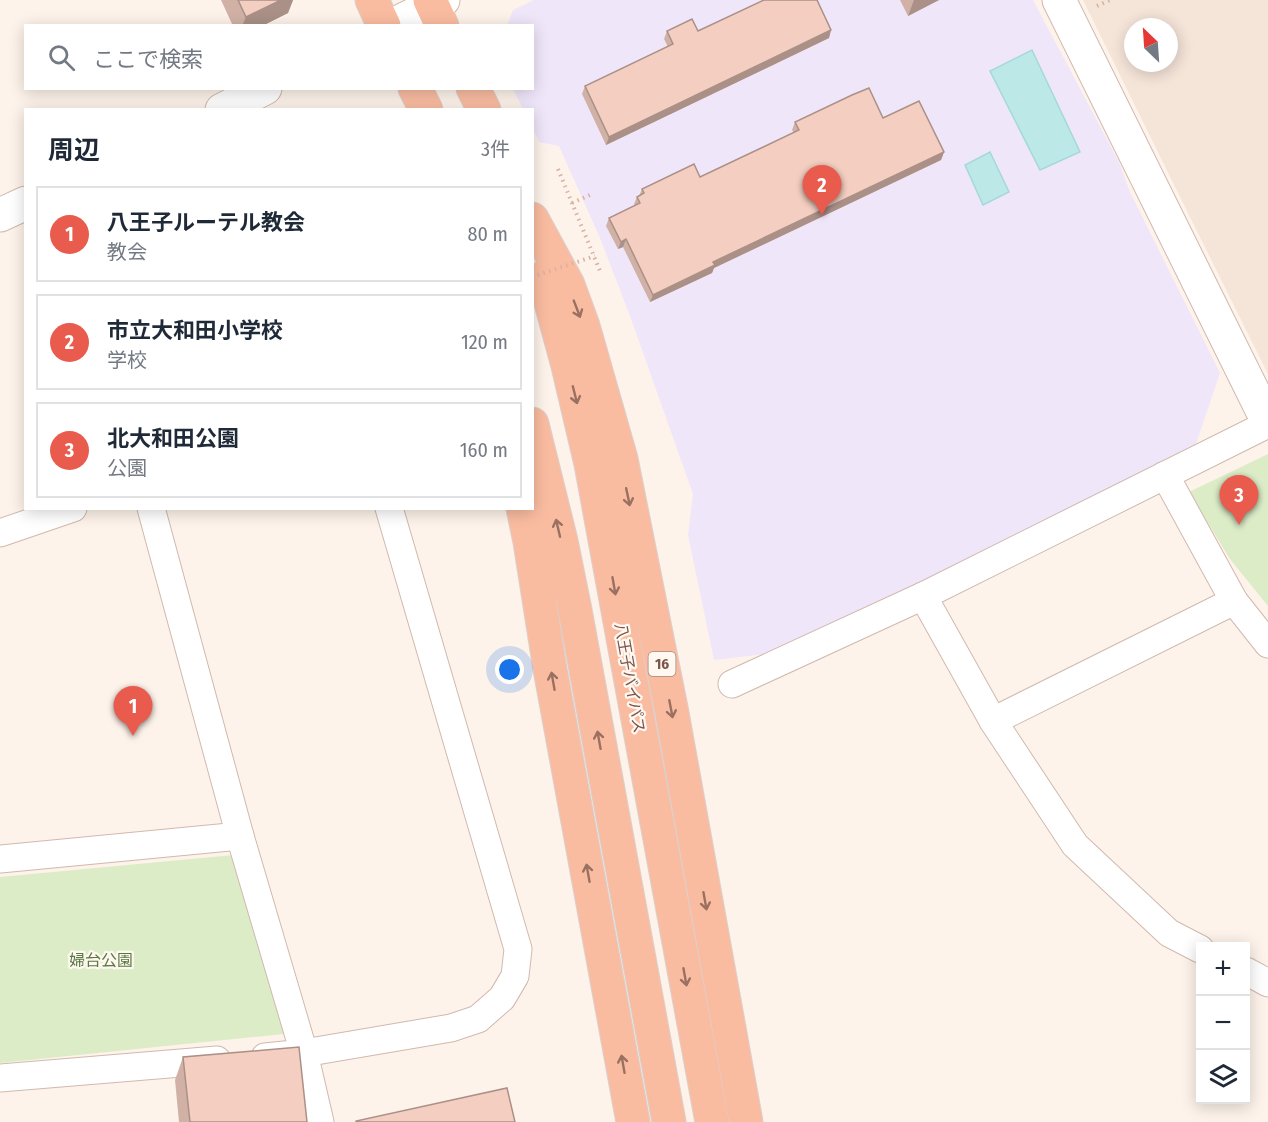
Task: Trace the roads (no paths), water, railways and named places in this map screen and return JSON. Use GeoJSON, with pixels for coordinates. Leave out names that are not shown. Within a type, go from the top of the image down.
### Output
{"type":"FeatureCollection","features":[{"type":"Feature","properties":{"kind":"highway"},"geometry":{"type":"LineString","coordinates":[[372,0],[383,24]]}},
{"type":"Feature","properties":{"kind":"highway"},"geometry":{"type":"LineString","coordinates":[[417,90],[425,108]]}},
{"type":"Feature","properties":{"kind":"highway"},"geometry":{"type":"LineString","coordinates":[[474,90],[483,108]]}},
{"type":"Feature","properties":{"kind":"highway","name":"16"},"geometry":{"type":"LineString","coordinates":[[534,223],[567,285],[583,326],[621,459],[672,713],[746,1122]]}},
{"type":"Feature","properties":{"kind":"highway","name":"八王子バイパス"},"geometry":{"type":"LineString","coordinates":[[534,244],[568,366],[591,464],[712,1122]]}},
{"type":"Feature","properties":{"kind":"highway"},"geometry":{"type":"LineString","coordinates":[[534,432],[575,610],[669,1122]]}},
{"type":"Feature","properties":{"kind":"highway"},"geometry":{"type":"LineString","coordinates":[[523,510],[550,669],[633,1122]]}},
{"type":"Feature","properties":{"kind":"street"},"geometry":{"type":"LineString","coordinates":[[732,684],[923,596],[1268,423],[1059,0]]}},
{"type":"Feature","properties":{"kind":"street"},"geometry":{"type":"LineString","coordinates":[[396,24],[437,8]]}},
{"type":"Feature","properties":{"kind":"street"},"geometry":{"type":"LineString","coordinates":[[226,108],[261,90]]}},
{"type":"Feature","properties":{"kind":"street"},"geometry":{"type":"LineString","coordinates":[[0,215],[24,204]]}},
{"type":"Feature","properties":{"kind":"street"},"geometry":{"type":"LineString","coordinates":[[1165,475],[1234,601],[1268,644]]}},
{"type":"Feature","properties":{"kind":"street"},"geometry":{"type":"LineString","coordinates":[[0,533],[67,510]]}},
{"type":"Feature","properties":{"kind":"street"},"geometry":{"type":"LineString","coordinates":[[152,510],[240,836],[304,1053],[320,1122]]}},
{"type":"Feature","properties":{"kind":"street"},"geometry":{"type":"LineString","coordinates":[[0,1078],[304,1053],[451,1028],[478,1019],[502,998],[515,976],[518,949],[390,510]]}},
{"type":"Feature","properties":{"kind":"street"},"geometry":{"type":"LineString","coordinates":[[923,596],[993,721],[1075,845],[1169,933],[1196,947]]}},
{"type":"Feature","properties":{"kind":"street"},"geometry":{"type":"LineString","coordinates":[[993,721],[1234,601]]}},
{"type":"Feature","properties":{"kind":"street"},"geometry":{"type":"LineString","coordinates":[[0,859],[240,836]]}},
{"type":"Feature","properties":{"kind":"street"},"geometry":{"type":"LineString","coordinates":[[1250,974],[1268,983]]}},
{"type":"Feature","properties":{"kind":"water"},"geometry":{"type":"Polygon","coordinates":[[[1032,50],[1080,152],[1040,170],[990,71],[1032,50]]]}},
{"type":"Feature","properties":{"kind":"water"},"geometry":{"type":"Polygon","coordinates":[[[990,152],[1009,192],[983,205],[965,165],[990,152]]]}},
{"type":"Feature","properties":{"kind":"place","name":"市立大和田小学校"},"geometry":{"type":"Point","coordinates":[822,215]}},
{"type":"Feature","properties":{"kind":"place","name":"北大和田公園"},"geometry":{"type":"Point","coordinates":[1239,525]}},
{"type":"Feature","properties":{"kind":"place","name":"八王子ルーテル教会"},"geometry":{"type":"Point","coordinates":[133,736]}},
{"type":"Feature","properties":{"kind":"park label","name":"婦台公園"},"geometry":{"type":"Point","coordinates":[101,960]}}]}
